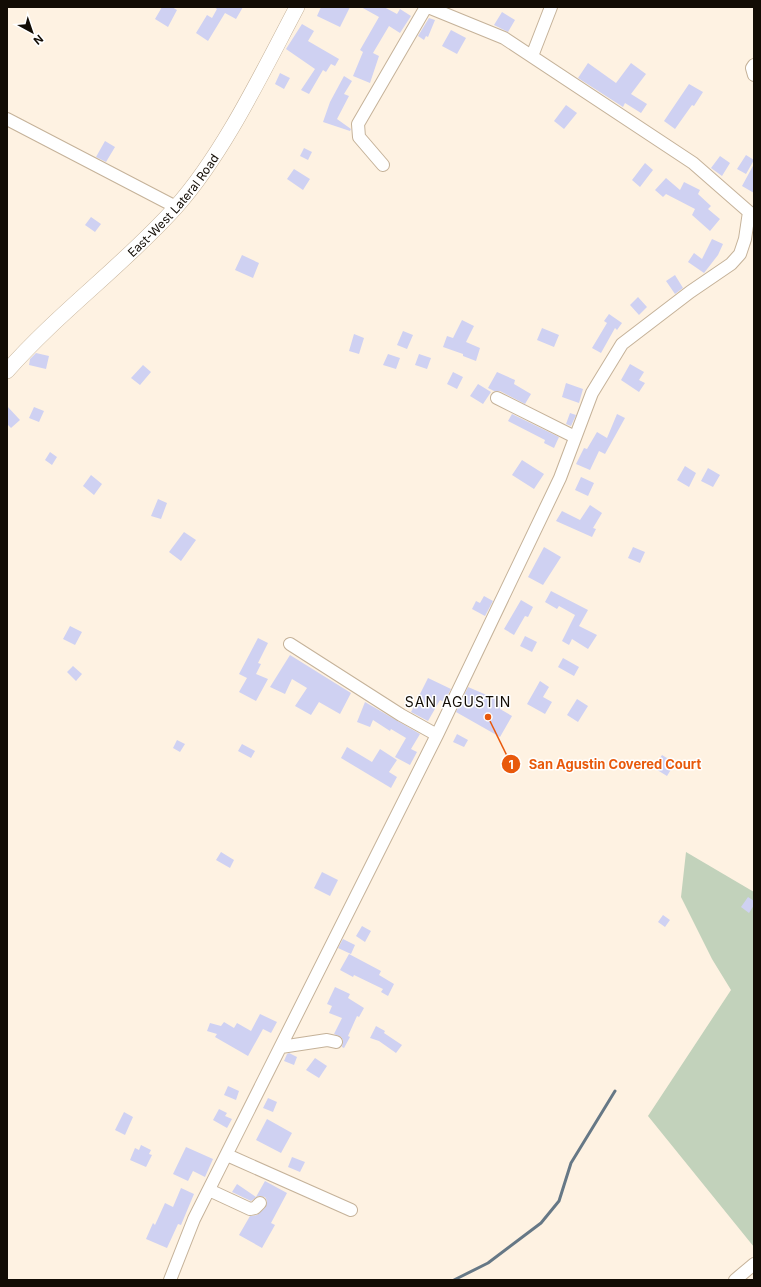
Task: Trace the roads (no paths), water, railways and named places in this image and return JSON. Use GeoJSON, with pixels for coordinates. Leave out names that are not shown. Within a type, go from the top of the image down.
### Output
{"type":"FeatureCollection","features":[{"type":"Feature","properties":{"kind":"main road","name":"East-West Lateral Road"},"geometry":{"type":"LineString","coordinates":[[7,371],[60,316],[96,285],[176,207],[208,164],[229,130],[297,7]]}},
{"type":"Feature","properties":{"kind":"street"},"geometry":{"type":"LineString","coordinates":[[170,1280],[194,1219],[437,735],[560,478],[592,393],[622,344],[690,292],[731,264],[740,254],[751,212],[693,163],[504,38],[427,7],[358,124],[359,137],[383,165]]}},
{"type":"Feature","properties":{"kind":"street"},"geometry":{"type":"LineString","coordinates":[[532,56],[551,7]]}},
{"type":"Feature","properties":{"kind":"street"},"geometry":{"type":"LineString","coordinates":[[754,65],[752,68],[754,75]]}},
{"type":"Feature","properties":{"kind":"street"},"geometry":{"type":"LineString","coordinates":[[7,119],[176,207]]}},
{"type":"Feature","properties":{"kind":"street"},"geometry":{"type":"LineString","coordinates":[[497,398],[576,437]]}},
{"type":"Feature","properties":{"kind":"street"},"geometry":{"type":"LineString","coordinates":[[290,644],[401,715],[437,735]]}},
{"type":"Feature","properties":{"kind":"street"},"geometry":{"type":"LineString","coordinates":[[281,1048],[327,1040],[336,1042]]}},
{"type":"Feature","properties":{"kind":"street"},"geometry":{"type":"LineString","coordinates":[[227,1155],[352,1210]]}},
{"type":"Feature","properties":{"kind":"street"},"geometry":{"type":"LineString","coordinates":[[209,1190],[250,1209],[255,1208],[260,1203]]}},
{"type":"Feature","properties":{"kind":"street"},"geometry":{"type":"LineString","coordinates":[[735,1280],[754,1264]]}},
{"type":"Feature","properties":{"kind":"waterway"},"geometry":{"type":"LineString","coordinates":[[454,1280],[488,1263],[541,1223],[559,1201],[571,1163],[615,1091]]}},
{"type":"Feature","properties":{"kind":"place","name":"San Agustin Covered Court"},"geometry":{"type":"Point","coordinates":[488,717]}},
{"type":"Feature","properties":{"kind":"district","name":"SAN AGUSTIN"},"geometry":{"type":"Point","coordinates":[458,701]}}]}
